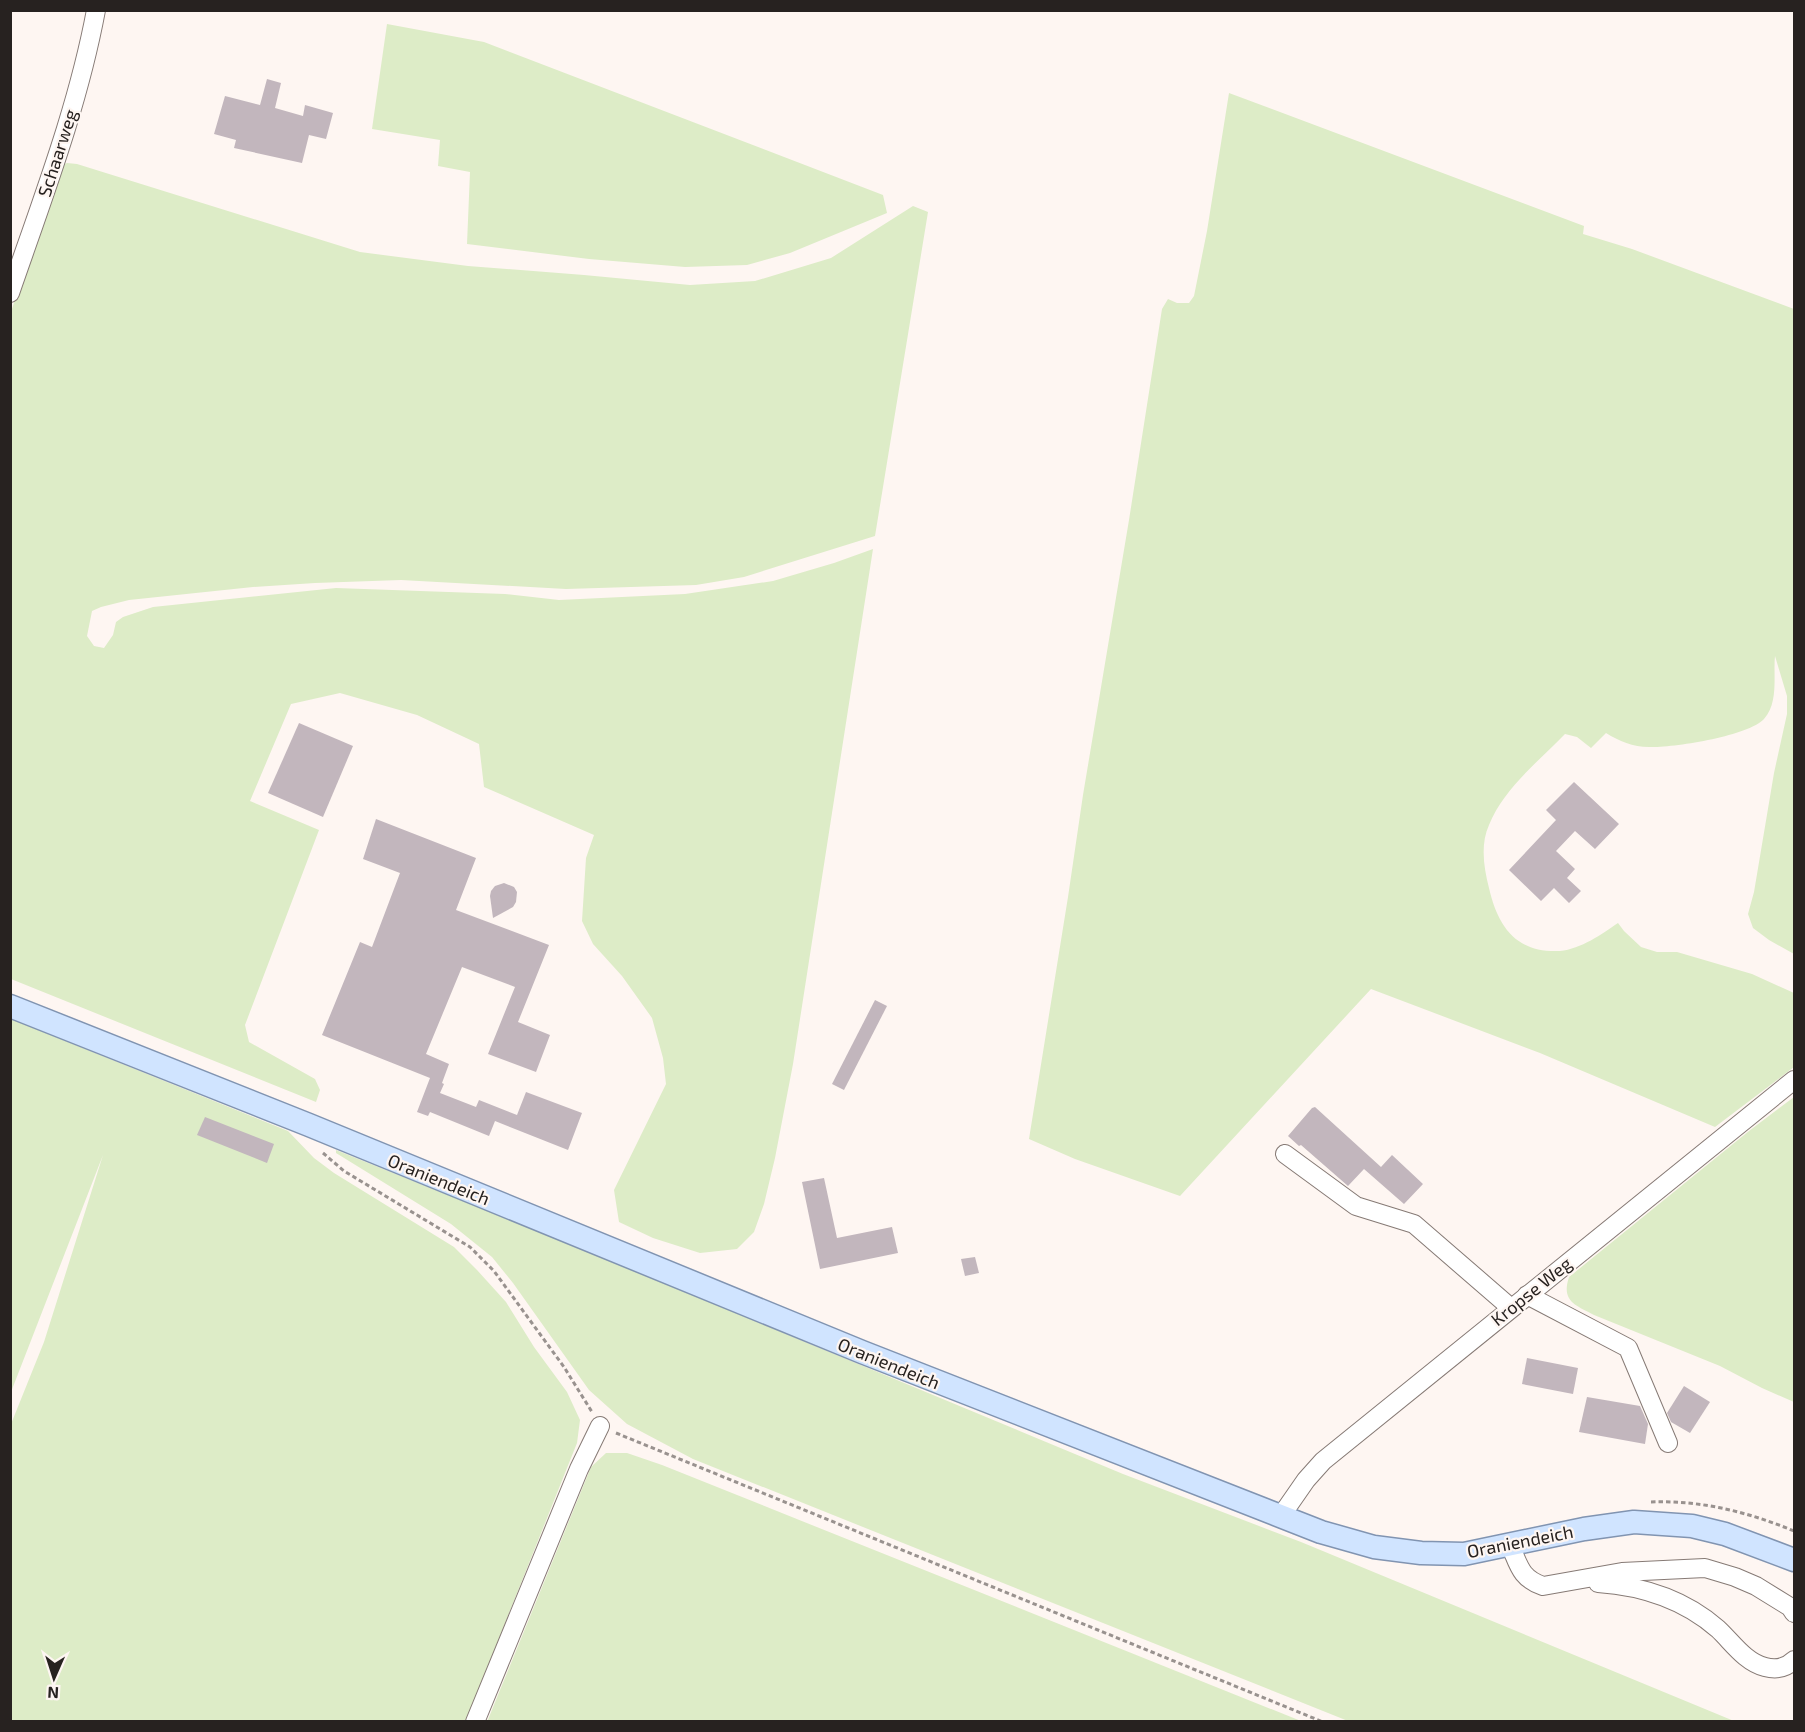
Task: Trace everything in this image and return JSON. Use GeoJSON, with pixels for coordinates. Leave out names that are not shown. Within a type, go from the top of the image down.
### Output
{"type":"FeatureCollection","features":[{"type":"Feature","properties":{"kind":"main road","name":"Oraniendeich"},"geometry":{"type":"LineString","coordinates":[[10,1006],[309,1125],[862,1352],[1321,1532],[1374,1547],[1421,1553],[1464,1554],[1634,1521],[1692,1526],[1725,1534],[1794,1560]]}},
{"type":"Feature","properties":{"kind":"street","name":"Schaarweg"},"geometry":{"type":"LineString","coordinates":[[10,293],[70,115],[87,55],[96,10]]}},
{"type":"Feature","properties":{"kind":"street","name":"Kropse Weg"},"geometry":{"type":"LineString","coordinates":[[1281,1516],[1306,1480],[1323,1461],[1794,1080]]}},
{"type":"Feature","properties":{"kind":"street"},"geometry":{"type":"LineString","coordinates":[[1285,1154],[1356,1206],[1414,1224],[1511,1308]]}},
{"type":"Feature","properties":{"kind":"street"},"geometry":{"type":"LineString","coordinates":[[1527,1295],[1628,1348],[1668,1443]]}},
{"type":"Feature","properties":{"kind":"street"},"geometry":{"type":"LineString","coordinates":[[475,1722],[579,1469],[600,1426]]}},
{"type":"Feature","properties":{"kind":"street"},"geometry":{"type":"LineString","coordinates":[[1510,1545],[1524,1576],[1531,1582],[1543,1586],[1622,1572],[1705,1568],[1756,1586],[1790,1607],[1794,1613]]}},
{"type":"Feature","properties":{"kind":"street"},"geometry":{"type":"LineString","coordinates":[[1570,1582],[1623,1585],[1649,1592],[1675,1602],[1703,1618],[1718,1629],[1751,1661],[1764,1667],[1777,1669],[1787,1666],[1794,1660]]}},
{"type":"Feature","properties":{"kind":"path"},"geometry":{"type":"LineString","coordinates":[[309,1125],[320,1151],[344,1171],[470,1247],[494,1271],[564,1367],[600,1426],[1323,1722]]}},
{"type":"Feature","properties":{"kind":"green space"},"geometry":{"type":"Polygon","coordinates":[[[387,24],[484,42],[883,195],[887,213],[790,253],[747,265],[685,267],[589,259],[467,244],[470,172],[438,166],[440,140],[372,129],[387,24]]]}},
{"type":"Feature","properties":{"kind":"green space"},"geometry":{"type":"Polygon","coordinates":[[[1229,93],[1584,226],[1583,234],[1632,249],[1794,309],[1794,954],[1753,928],[1748,914],[1787,714],[1787,696],[1775,656],[1772,705],[1764,719],[1755,725],[1743,731],[1710,740],[1660,747],[1637,746],[1606,733],[1591,748],[1577,737],[1565,734],[1522,776],[1503,799],[1484,840],[1484,865],[1493,902],[1504,926],[1521,942],[1545,950],[1568,950],[1591,940],[1618,923],[1641,947],[1657,952],[1677,952],[1752,974],[1794,993],[1794,1067],[1715,1127],[1540,1053],[1371,989],[1180,1196],[1075,1159],[1029,1139],[1162,309],[1168,299],[1177,303],[1189,303],[1194,296],[1229,93]]]}},
{"type":"Feature","properties":{"kind":"green space"},"geometry":{"type":"Polygon","coordinates":[[[67,163],[77,164],[360,252],[468,266],[690,285],[755,281],[831,258],[913,206],[928,212],[875,536],[744,577],[696,585],[566,589],[401,580],[253,587],[129,600],[92,611],[87,636],[94,646],[104,648],[113,635],[116,622],[123,617],[153,607],[336,588],[505,594],[559,600],[685,594],[773,581],[873,549],[793,1064],[775,1158],[764,1204],[754,1232],[737,1249],[700,1253],[653,1238],[619,1222],[614,1190],[666,1084],[663,1058],[652,1018],[622,976],[593,944],[582,921],[586,858],[594,835],[484,787],[479,744],[417,715],[340,693],[291,704],[250,801],[319,830],[245,1025],[249,1042],[315,1079],[320,1090],[316,1102],[11,979],[11,312],[56,172],[60,166],[67,163]]]}},
{"type":"Feature","properties":{"kind":"green space"},"geometry":{"type":"Polygon","coordinates":[[[11,1019],[288,1131],[314,1158],[334,1173],[454,1247],[506,1302],[534,1347],[567,1392],[580,1420],[577,1443],[466,1721],[11,1722],[11,1424],[44,1342],[103,1155],[11,1392],[11,1019]]]}},
{"type":"Feature","properties":{"kind":"green space"},"geometry":{"type":"Polygon","coordinates":[[[1794,1097],[1794,1402],[1720,1366],[1594,1315],[1571,1301],[1568,1297],[1567,1285],[1569,1277],[1794,1097]]]}},
{"type":"Feature","properties":{"kind":"green space"},"geometry":{"type":"Polygon","coordinates":[[[336,1150],[577,1247],[1123,1474],[1301,1542],[1734,1721],[1348,1721],[693,1459],[627,1424],[589,1390],[492,1257],[451,1224],[336,1153],[336,1150]]]}},
{"type":"Feature","properties":{"kind":"green space"},"geometry":{"type":"Polygon","coordinates":[[[606,1453],[627,1453],[662,1465],[1301,1721],[487,1722],[591,1467],[606,1453]]]}},
{"type":"Feature","properties":{"kind":"building"},"geometry":{"type":"Polygon","coordinates":[[[267,79],[281,83],[275,108],[303,116],[305,105],[333,113],[326,139],[309,135],[302,163],[234,148],[236,140],[214,134],[225,96],[260,105],[267,79]]]}},
{"type":"Feature","properties":{"kind":"building"},"geometry":{"type":"Polygon","coordinates":[[[299,723],[353,746],[323,817],[268,793],[299,723]]]}},
{"type":"Feature","properties":{"kind":"building"},"geometry":{"type":"Polygon","coordinates":[[[1574,782],[1619,824],[1595,849],[1575,831],[1556,851],[1575,869],[1567,878],[1581,891],[1569,903],[1554,888],[1541,901],[1509,870],[1556,820],[1546,810],[1574,782]]]}},
{"type":"Feature","properties":{"kind":"building"},"geometry":{"type":"Polygon","coordinates":[[[376,819],[476,858],[456,910],[549,945],[518,1022],[550,1035],[536,1072],[488,1054],[515,987],[462,967],[426,1054],[449,1064],[440,1093],[476,1107],[479,1100],[517,1115],[526,1092],[582,1113],[568,1150],[495,1121],[489,1136],[430,1112],[428,1116],[417,1112],[430,1078],[322,1035],[360,942],[372,947],[400,873],[363,859],[376,819]]]}},
{"type":"Feature","properties":{"kind":"building"},"geometry":{"type":"Polygon","coordinates":[[[504,883],[514,887],[517,892],[516,902],[513,907],[493,918],[491,891],[495,886],[504,883]]]}},
{"type":"Feature","properties":{"kind":"building"},"geometry":{"type":"Polygon","coordinates":[[[875,1000],[887,1006],[844,1090],[832,1084],[875,1000]]]}},
{"type":"Feature","properties":{"kind":"building"},"geometry":{"type":"Polygon","coordinates":[[[1315,1107],[1381,1167],[1392,1155],[1423,1184],[1404,1204],[1364,1169],[1348,1186],[1288,1136],[1315,1107]]]}},
{"type":"Feature","properties":{"kind":"building"},"geometry":{"type":"Polygon","coordinates":[[[205,1117],[274,1144],[267,1163],[197,1135],[205,1117]]]}},
{"type":"Feature","properties":{"kind":"building"},"geometry":{"type":"Polygon","coordinates":[[[824,1178],[837,1238],[892,1227],[898,1253],[820,1269],[802,1182],[824,1178]]]}},
{"type":"Feature","properties":{"kind":"building"},"geometry":{"type":"Polygon","coordinates":[[[975,1257],[979,1273],[965,1276],[961,1259],[975,1257]]]}},
{"type":"Feature","properties":{"kind":"building"},"geometry":{"type":"Polygon","coordinates":[[[1527,1358],[1578,1368],[1573,1394],[1522,1384],[1527,1358]]]}},
{"type":"Feature","properties":{"kind":"building"},"geometry":{"type":"Polygon","coordinates":[[[1684,1386],[1710,1402],[1690,1433],[1671,1422],[1667,1413],[1684,1386]]]}},
{"type":"Feature","properties":{"kind":"building"},"geometry":{"type":"Polygon","coordinates":[[[1587,1397],[1640,1406],[1648,1424],[1645,1444],[1579,1432],[1587,1397]]]}}]}
